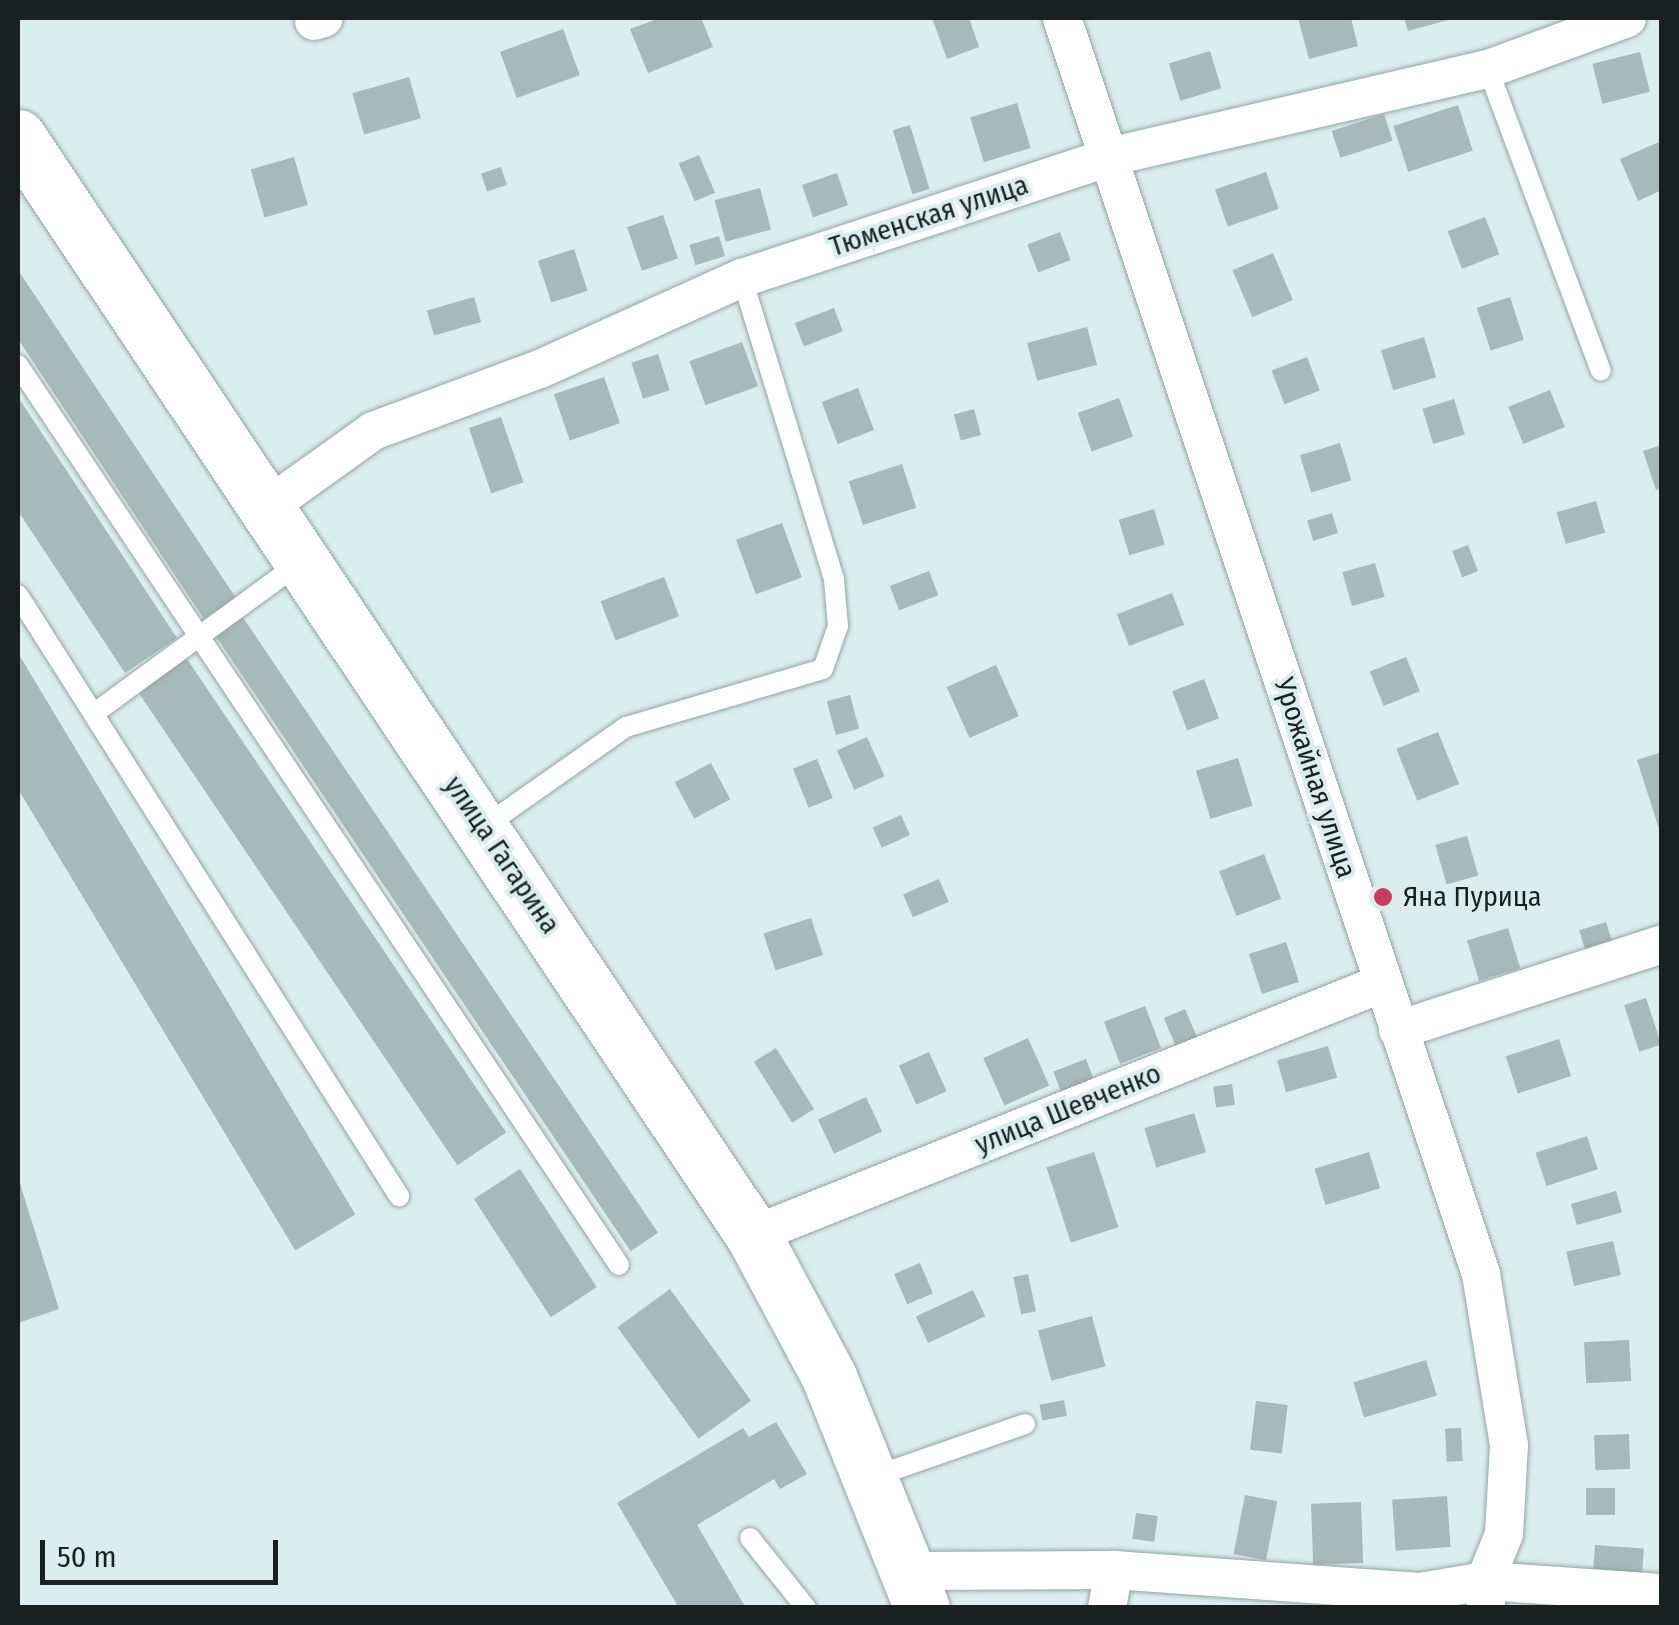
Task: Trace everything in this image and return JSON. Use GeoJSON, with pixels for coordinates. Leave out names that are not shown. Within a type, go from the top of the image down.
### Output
{"type":"FeatureCollection","features":[{"type":"Feature","properties":{"kind":"main road","name":"улица Гагарина"},"geometry":{"type":"LineString","coordinates":[[18,138],[484,826],[754,1234],[874,1477],[917,1589]]}},
{"type":"Feature","properties":{"kind":"street","name":"Урожайная улица"},"geometry":{"type":"LineString","coordinates":[[1062,18],[1481,1274],[1506,1426],[1504,1534],[1485,1594]]}},
{"type":"Feature","properties":{"kind":"street","name":"Тюменская улица"},"geometry":{"type":"LineString","coordinates":[[267,507],[373,431],[540,370],[742,278],[1109,157],[1488,69],[1628,18]]}},
{"type":"Feature","properties":{"kind":"street"},"geometry":{"type":"LineString","coordinates":[[1398,1030],[1662,944]]}},
{"type":"Feature","properties":{"kind":"street","name":"улица Шевченко"},"geometry":{"type":"LineString","coordinates":[[754,1234],[1383,983]]}},
{"type":"Feature","properties":{"kind":"street"},"geometry":{"type":"LineString","coordinates":[[1107,1608],[1114,1570]]}},
{"type":"Feature","properties":{"kind":"street"},"geometry":{"type":"LineString","coordinates":[[917,1589],[1114,1570],[1420,1592],[1659,1598]]}},
{"type":"Feature","properties":{"kind":"lane"},"geometry":{"type":"LineString","coordinates":[[1488,69],[1601,371]]}},
{"type":"Feature","properties":{"kind":"lane"},"geometry":{"type":"LineString","coordinates":[[484,826],[626,727],[823,669],[838,626],[834,579],[742,278]]}},
{"type":"Feature","properties":{"kind":"lane"},"geometry":{"type":"LineString","coordinates":[[18,366],[620,1265]]}},
{"type":"Feature","properties":{"kind":"lane"},"geometry":{"type":"LineString","coordinates":[[96,712],[302,561]]}},
{"type":"Feature","properties":{"kind":"lane"},"geometry":{"type":"LineString","coordinates":[[18,595],[96,712],[399,1196]]}},
{"type":"Feature","properties":{"kind":"lane"},"geometry":{"type":"LineString","coordinates":[[874,1477],[1025,1424]]}},
{"type":"Feature","properties":{"kind":"lane"},"geometry":{"type":"LineString","coordinates":[[750,1538],[806,1608]]}},
{"type":"Feature","properties":{"kind":"building"},"geometry":{"type":"Polygon","coordinates":[[[660,18],[701,18],[713,47],[648,73],[630,29],[660,18]]]}},
{"type":"Feature","properties":{"kind":"building"},"geometry":{"type":"Polygon","coordinates":[[[932,18],[969,18],[979,47],[947,59],[932,18]]]}},
{"type":"Feature","properties":{"kind":"building"},"geometry":{"type":"Polygon","coordinates":[[[1298,18],[1351,18],[1358,46],[1309,59],[1298,18]]]}},
{"type":"Feature","properties":{"kind":"building"},"geometry":{"type":"Polygon","coordinates":[[[1404,18],[1452,18],[1452,19],[1408,31],[1404,18]]]}},
{"type":"Feature","properties":{"kind":"building"},"geometry":{"type":"Polygon","coordinates":[[[563,29],[580,75],[517,98],[500,52],[563,29]]]}},
{"type":"Feature","properties":{"kind":"building"},"geometry":{"type":"Polygon","coordinates":[[[1210,51],[1221,88],[1180,101],[1169,64],[1210,51]]]}},
{"type":"Feature","properties":{"kind":"building"},"geometry":{"type":"Polygon","coordinates":[[[1640,52],[1650,92],[1602,104],[1592,64],[1640,52]]]}},
{"type":"Feature","properties":{"kind":"building"},"geometry":{"type":"Polygon","coordinates":[[[409,77],[421,118],[364,135],[352,93],[409,77]]]}},
{"type":"Feature","properties":{"kind":"building"},"geometry":{"type":"Polygon","coordinates":[[[1017,103],[1031,148],[984,162],[970,117],[1017,103]]]}},
{"type":"Feature","properties":{"kind":"building"},"geometry":{"type":"Polygon","coordinates":[[[1458,105],[1473,151],[1408,172],[1393,126],[1458,105]]]}},
{"type":"Feature","properties":{"kind":"building"},"geometry":{"type":"Polygon","coordinates":[[[1384,114],[1393,141],[1340,158],[1332,131],[1384,114]]]}},
{"type":"Feature","properties":{"kind":"building"},"geometry":{"type":"Polygon","coordinates":[[[910,125],[930,189],[912,194],[893,130],[910,125]]]}},
{"type":"Feature","properties":{"kind":"building"},"geometry":{"type":"Polygon","coordinates":[[[1659,142],[1662,190],[1638,201],[1620,159],[1659,142]]]}},
{"type":"Feature","properties":{"kind":"building"},"geometry":{"type":"Polygon","coordinates":[[[699,155],[715,193],[695,201],[679,164],[699,155]]]}},
{"type":"Feature","properties":{"kind":"building"},"geometry":{"type":"Polygon","coordinates":[[[294,157],[308,205],[265,217],[251,169],[294,157]]]}},
{"type":"Feature","properties":{"kind":"building"},"geometry":{"type":"Polygon","coordinates":[[[501,167],[507,185],[487,192],[481,173],[501,167]]]}},
{"type":"Feature","properties":{"kind":"building"},"geometry":{"type":"Polygon","coordinates":[[[1266,172],[1279,209],[1228,226],[1215,190],[1266,172]]]}},
{"type":"Feature","properties":{"kind":"building"},"geometry":{"type":"Polygon","coordinates":[[[837,173],[848,205],[813,217],[802,185],[837,173]]]}},
{"type":"Feature","properties":{"kind":"building"},"geometry":{"type":"Polygon","coordinates":[[[760,188],[771,230],[726,242],[715,200],[760,188]]]}},
{"type":"Feature","properties":{"kind":"building"},"geometry":{"type":"Polygon","coordinates":[[[663,215],[678,258],[642,271],[627,227],[663,215]]]}},
{"type":"Feature","properties":{"kind":"building"},"geometry":{"type":"Polygon","coordinates":[[[1485,217],[1499,254],[1462,269],[1448,231],[1485,217]]]}},
{"type":"Feature","properties":{"kind":"building"},"geometry":{"type":"Polygon","coordinates":[[[1060,232],[1071,260],[1038,273],[1027,245],[1060,232]]]}},
{"type":"Feature","properties":{"kind":"building"},"geometry":{"type":"Polygon","coordinates":[[[719,236],[725,256],[695,265],[689,245],[719,236]]]}},
{"type":"Feature","properties":{"kind":"building"},"geometry":{"type":"Polygon","coordinates":[[[574,249],[588,291],[551,303],[538,261],[574,249]]]}},
{"type":"Feature","properties":{"kind":"building"},"geometry":{"type":"Polygon","coordinates":[[[1273,253],[1293,300],[1252,317],[1232,270],[1273,253]]]}},
{"type":"Feature","properties":{"kind":"building"},"geometry":{"type":"Polygon","coordinates":[[[18,270],[236,598],[204,619],[18,339],[18,270]]]}},
{"type":"Feature","properties":{"kind":"building"},"geometry":{"type":"Polygon","coordinates":[[[474,297],[481,322],[434,335],[427,311],[474,297]]]}},
{"type":"Feature","properties":{"kind":"building"},"geometry":{"type":"Polygon","coordinates":[[[1510,297],[1524,340],[1491,351],[1477,308],[1510,297]]]}},
{"type":"Feature","properties":{"kind":"building"},"geometry":{"type":"Polygon","coordinates":[[[834,308],[843,331],[804,346],[795,323],[834,308]]]}},
{"type":"Feature","properties":{"kind":"building"},"geometry":{"type":"Polygon","coordinates":[[[1087,327],[1097,365],[1037,381],[1027,343],[1087,327]]]}},
{"type":"Feature","properties":{"kind":"building"},"geometry":{"type":"Polygon","coordinates":[[[1424,337],[1436,377],[1393,390],[1381,350],[1424,337]]]}},
{"type":"Feature","properties":{"kind":"building"},"geometry":{"type":"Polygon","coordinates":[[[742,342],[758,386],[705,405],[689,361],[742,342]]]}},
{"type":"Feature","properties":{"kind":"building"},"geometry":{"type":"Polygon","coordinates":[[[658,354],[670,390],[643,399],[631,363],[658,354]]]}},
{"type":"Feature","properties":{"kind":"building"},"geometry":{"type":"Polygon","coordinates":[[[1307,357],[1320,391],[1284,404],[1272,371],[1307,357]]]}},
{"type":"Feature","properties":{"kind":"building"},"geometry":{"type":"Polygon","coordinates":[[[604,377],[620,423],[570,441],[554,394],[604,377]]]}},
{"type":"Feature","properties":{"kind":"building"},"geometry":{"type":"Polygon","coordinates":[[[858,388],[874,430],[838,444],[822,402],[858,388]]]}},
{"type":"Feature","properties":{"kind":"building"},"geometry":{"type":"Polygon","coordinates":[[[1550,390],[1565,427],[1523,444],[1508,407],[1550,390]]]}},
{"type":"Feature","properties":{"kind":"building"},"geometry":{"type":"Polygon","coordinates":[[[18,397],[177,638],[125,673],[18,511],[18,397]]]}},
{"type":"Feature","properties":{"kind":"building"},"geometry":{"type":"Polygon","coordinates":[[[1119,398],[1133,437],[1092,452],[1078,413],[1119,398]]]}},
{"type":"Feature","properties":{"kind":"building"},"geometry":{"type":"Polygon","coordinates":[[[1454,399],[1465,434],[1433,444],[1422,409],[1454,399]]]}},
{"type":"Feature","properties":{"kind":"building"},"geometry":{"type":"Polygon","coordinates":[[[974,409],[981,435],[961,441],[954,414],[974,409]]]}},
{"type":"Feature","properties":{"kind":"building"},"geometry":{"type":"Polygon","coordinates":[[[501,417],[523,482],[491,493],[469,428],[501,417]]]}},
{"type":"Feature","properties":{"kind":"building"},"geometry":{"type":"Polygon","coordinates":[[[1340,443],[1351,480],[1311,493],[1300,455],[1340,443]]]}},
{"type":"Feature","properties":{"kind":"building"},"geometry":{"type":"Polygon","coordinates":[[[1662,445],[1662,488],[1656,490],[1643,451],[1662,445]]]}},
{"type":"Feature","properties":{"kind":"building"},"geometry":{"type":"Polygon","coordinates":[[[902,464],[916,508],[863,525],[849,481],[902,464]]]}},
{"type":"Feature","properties":{"kind":"building"},"geometry":{"type":"Polygon","coordinates":[[[1596,501],[1605,533],[1566,544],[1557,512],[1596,501]]]}},
{"type":"Feature","properties":{"kind":"building"},"geometry":{"type":"Polygon","coordinates":[[[1154,509],[1165,544],[1129,555],[1119,520],[1154,509]]]}},
{"type":"Feature","properties":{"kind":"building"},"geometry":{"type":"Polygon","coordinates":[[[1332,513],[1338,533],[1313,541],[1307,521],[1332,513]]]}},
{"type":"Feature","properties":{"kind":"building"},"geometry":{"type":"Polygon","coordinates":[[[782,523],[802,578],[756,594],[736,540],[782,523]]]}},
{"type":"Feature","properties":{"kind":"building"},"geometry":{"type":"Polygon","coordinates":[[[1468,545],[1478,571],[1462,577],[1452,551],[1468,545]]]}},
{"type":"Feature","properties":{"kind":"building"},"geometry":{"type":"Polygon","coordinates":[[[1375,563],[1385,597],[1352,606],[1342,572],[1375,563]]]}},
{"type":"Feature","properties":{"kind":"building"},"geometry":{"type":"Polygon","coordinates":[[[929,571],[938,595],[899,610],[890,586],[929,571]]]}},
{"type":"Feature","properties":{"kind":"building"},"geometry":{"type":"Polygon","coordinates":[[[664,577],[679,616],[616,641],[601,601],[664,577]]]}},
{"type":"Feature","properties":{"kind":"building"},"geometry":{"type":"Polygon","coordinates":[[[1172,593],[1184,625],[1129,646],[1117,614],[1172,593]]]}},
{"type":"Feature","properties":{"kind":"building"},"geometry":{"type":"Polygon","coordinates":[[[242,616],[658,1233],[631,1251],[215,634],[242,616]]]}},
{"type":"Feature","properties":{"kind":"building"},"geometry":{"type":"Polygon","coordinates":[[[18,653],[355,1214],[295,1250],[18,789],[18,653]]]}},
{"type":"Feature","properties":{"kind":"building"},"geometry":{"type":"Polygon","coordinates":[[[1406,657],[1420,691],[1384,706],[1370,672],[1406,657]]]}},
{"type":"Feature","properties":{"kind":"building"},"geometry":{"type":"Polygon","coordinates":[[[187,659],[506,1132],[457,1165],[138,692],[187,659]]]}},
{"type":"Feature","properties":{"kind":"building"},"geometry":{"type":"Polygon","coordinates":[[[996,665],[1019,716],[969,738],[947,687],[996,665]]]}},
{"type":"Feature","properties":{"kind":"building"},"geometry":{"type":"Polygon","coordinates":[[[1204,679],[1219,718],[1187,730],[1172,691],[1204,679]]]}},
{"type":"Feature","properties":{"kind":"building"},"geometry":{"type":"Polygon","coordinates":[[[850,695],[859,729],[836,735],[827,701],[850,695]]]}},
{"type":"Feature","properties":{"kind":"building"},"geometry":{"type":"Polygon","coordinates":[[[1438,732],[1459,784],[1417,801],[1396,749],[1438,732]]]}},
{"type":"Feature","properties":{"kind":"building"},"geometry":{"type":"Polygon","coordinates":[[[867,737],[884,776],[854,790],[837,750],[867,737]]]}},
{"type":"Feature","properties":{"kind":"building"},"geometry":{"type":"Polygon","coordinates":[[[1662,752],[1662,835],[1661,835],[1637,760],[1662,752]]]}},
{"type":"Feature","properties":{"kind":"building"},"geometry":{"type":"Polygon","coordinates":[[[1238,758],[1253,806],[1211,819],[1196,771],[1238,758]]]}},
{"type":"Feature","properties":{"kind":"building"},"geometry":{"type":"Polygon","coordinates":[[[817,759],[833,798],[809,808],[793,769],[817,759]]]}},
{"type":"Feature","properties":{"kind":"building"},"geometry":{"type":"Polygon","coordinates":[[[711,763],[730,799],[694,818],[675,782],[711,763]]]}},
{"type":"Feature","properties":{"kind":"building"},"geometry":{"type":"Polygon","coordinates":[[[901,815],[910,835],[882,848],[873,828],[901,815]]]}},
{"type":"Feature","properties":{"kind":"building"},"geometry":{"type":"Polygon","coordinates":[[[1467,836],[1478,875],[1447,885],[1435,845],[1467,836]]]}},
{"type":"Feature","properties":{"kind":"building"},"geometry":{"type":"Polygon","coordinates":[[[1264,854],[1281,899],[1236,916],[1219,871],[1264,854]]]}},
{"type":"Feature","properties":{"kind":"building"},"geometry":{"type":"Polygon","coordinates":[[[939,879],[949,902],[913,917],[903,894],[939,879]]]}},
{"type":"Feature","properties":{"kind":"building"},"geometry":{"type":"Polygon","coordinates":[[[811,918],[823,955],[775,971],[763,933],[811,918]]]}},
{"type":"Feature","properties":{"kind":"building"},"geometry":{"type":"Polygon","coordinates":[[[1606,922],[1617,958],[1590,967],[1579,930],[1606,922]]]}},
{"type":"Feature","properties":{"kind":"building"},"geometry":{"type":"Polygon","coordinates":[[[1508,928],[1520,968],[1479,981],[1467,941],[1508,928]]]}},
{"type":"Feature","properties":{"kind":"building"},"geometry":{"type":"Polygon","coordinates":[[[1286,942],[1299,982],[1262,994],[1249,954],[1286,942]]]}},
{"type":"Feature","properties":{"kind":"building"},"geometry":{"type":"Polygon","coordinates":[[[1646,998],[1661,1045],[1639,1052],[1624,1005],[1646,998]]]}},
{"type":"Feature","properties":{"kind":"building"},"geometry":{"type":"Polygon","coordinates":[[[1145,1006],[1161,1048],[1120,1064],[1104,1022],[1145,1006]]]}},
{"type":"Feature","properties":{"kind":"building"},"geometry":{"type":"Polygon","coordinates":[[[1185,1009],[1201,1046],[1179,1055],[1164,1018],[1185,1009]]]}},
{"type":"Feature","properties":{"kind":"building"},"geometry":{"type":"Polygon","coordinates":[[[1028,1038],[1049,1086],[1004,1105],[983,1058],[1028,1038]]]}},
{"type":"Feature","properties":{"kind":"building"},"geometry":{"type":"Polygon","coordinates":[[[1559,1039],[1571,1076],[1518,1093],[1506,1056],[1559,1039]]]}},
{"type":"Feature","properties":{"kind":"building"},"geometry":{"type":"Polygon","coordinates":[[[1328,1046],[1337,1078],[1286,1092],[1277,1061],[1328,1046]]]}},
{"type":"Feature","properties":{"kind":"building"},"geometry":{"type":"Polygon","coordinates":[[[776,1048],[814,1109],[792,1123],[754,1062],[776,1048]]]}},
{"type":"Feature","properties":{"kind":"building"},"geometry":{"type":"Polygon","coordinates":[[[929,1052],[946,1091],[916,1105],[899,1065],[929,1052]]]}},
{"type":"Feature","properties":{"kind":"building"},"geometry":{"type":"Polygon","coordinates":[[[1086,1059],[1097,1088],[1064,1100],[1053,1072],[1086,1059]]]}},
{"type":"Feature","properties":{"kind":"building"},"geometry":{"type":"Polygon","coordinates":[[[1232,1084],[1235,1105],[1216,1107],[1213,1087],[1232,1084]]]}},
{"type":"Feature","properties":{"kind":"building"},"geometry":{"type":"Polygon","coordinates":[[[866,1097],[882,1131],[834,1154],[818,1119],[866,1097]]]}},
{"type":"Feature","properties":{"kind":"building"},"geometry":{"type":"Polygon","coordinates":[[[1194,1113],[1206,1152],[1156,1167],[1144,1128],[1194,1113]]]}},
{"type":"Feature","properties":{"kind":"building"},"geometry":{"type":"Polygon","coordinates":[[[1587,1136],[1598,1169],[1546,1186],[1536,1153],[1587,1136]]]}},
{"type":"Feature","properties":{"kind":"building"},"geometry":{"type":"Polygon","coordinates":[[[1094,1152],[1118,1227],[1071,1243],[1046,1167],[1094,1152]]]}},
{"type":"Feature","properties":{"kind":"building"},"geometry":{"type":"Polygon","coordinates":[[[1369,1152],[1380,1188],[1326,1205],[1314,1169],[1369,1152]]]}},
{"type":"Feature","properties":{"kind":"building"},"geometry":{"type":"Polygon","coordinates":[[[520,1169],[597,1287],[551,1317],[474,1199],[520,1169]]]}},
{"type":"Feature","properties":{"kind":"building"},"geometry":{"type":"Polygon","coordinates":[[[18,1177],[59,1309],[18,1323],[18,1177]]]}},
{"type":"Feature","properties":{"kind":"building"},"geometry":{"type":"Polygon","coordinates":[[[1616,1191],[1622,1212],[1577,1225],[1571,1204],[1616,1191]]]}},
{"type":"Feature","properties":{"kind":"building"},"geometry":{"type":"Polygon","coordinates":[[[1613,1241],[1621,1275],[1574,1286],[1566,1252],[1613,1241]]]}},
{"type":"Feature","properties":{"kind":"building"},"geometry":{"type":"Polygon","coordinates":[[[920,1263],[933,1293],[907,1304],[894,1274],[920,1263]]]}},
{"type":"Feature","properties":{"kind":"building"},"geometry":{"type":"Polygon","coordinates":[[[1028,1274],[1036,1311],[1021,1314],[1013,1277],[1028,1274]]]}},
{"type":"Feature","properties":{"kind":"building"},"geometry":{"type":"Polygon","coordinates":[[[670,1289],[751,1401],[699,1439],[617,1327],[670,1289]]]}},
{"type":"Feature","properties":{"kind":"building"},"geometry":{"type":"Polygon","coordinates":[[[973,1290],[985,1316],[928,1343],[916,1317],[973,1290]]]}},
{"type":"Feature","properties":{"kind":"building"},"geometry":{"type":"Polygon","coordinates":[[[1092,1316],[1105,1366],[1051,1381],[1038,1330],[1092,1316]]]}},
{"type":"Feature","properties":{"kind":"building"},"geometry":{"type":"Polygon","coordinates":[[[1629,1340],[1631,1381],[1586,1383],[1584,1342],[1629,1340]]]}},
{"type":"Feature","properties":{"kind":"building"},"geometry":{"type":"Polygon","coordinates":[[[1426,1360],[1437,1395],[1364,1418],[1353,1382],[1426,1360]]]}},
{"type":"Feature","properties":{"kind":"building"},"geometry":{"type":"Polygon","coordinates":[[[1064,1400],[1067,1416],[1043,1420],[1039,1405],[1064,1400]]]}},
{"type":"Feature","properties":{"kind":"building"},"geometry":{"type":"Polygon","coordinates":[[[1256,1401],[1288,1405],[1282,1454],[1250,1450],[1256,1401]]]}},
{"type":"Feature","properties":{"kind":"building"},"geometry":{"type":"Polygon","coordinates":[[[776,1422],[807,1474],[780,1489],[774,1479],[697,1525],[746,1608],[679,1608],[617,1503],[743,1428],[749,1437],[776,1422]]]}},
{"type":"Feature","properties":{"kind":"building"},"geometry":{"type":"Polygon","coordinates":[[[1461,1428],[1463,1461],[1447,1462],[1445,1429],[1461,1428]]]}},
{"type":"Feature","properties":{"kind":"building"},"geometry":{"type":"Polygon","coordinates":[[[1629,1434],[1630,1469],[1595,1470],[1594,1435],[1629,1434]]]}},
{"type":"Feature","properties":{"kind":"building"},"geometry":{"type":"Polygon","coordinates":[[[1586,1488],[1615,1488],[1615,1515],[1586,1515],[1586,1488]]]}},
{"type":"Feature","properties":{"kind":"building"},"geometry":{"type":"Polygon","coordinates":[[[1245,1495],[1277,1501],[1266,1560],[1234,1554],[1245,1495]]]}},
{"type":"Feature","properties":{"kind":"building"},"geometry":{"type":"Polygon","coordinates":[[[1447,1496],[1451,1547],[1396,1551],[1392,1500],[1447,1496]]]}},
{"type":"Feature","properties":{"kind":"building"},"geometry":{"type":"Polygon","coordinates":[[[1361,1502],[1363,1563],[1313,1565],[1311,1504],[1361,1502]]]}},
{"type":"Feature","properties":{"kind":"building"},"geometry":{"type":"Polygon","coordinates":[[[1136,1513],[1158,1516],[1154,1542],[1132,1539],[1136,1513]]]}},
{"type":"Feature","properties":{"kind":"building"},"geometry":{"type":"Polygon","coordinates":[[[1595,1545],[1644,1548],[1642,1575],[1593,1572],[1595,1545]]]}},
{"type":"Feature","properties":{"kind":"place","name":"Яна Пурица"},"geometry":{"type":"Point","coordinates":[1383,897]}}]}
